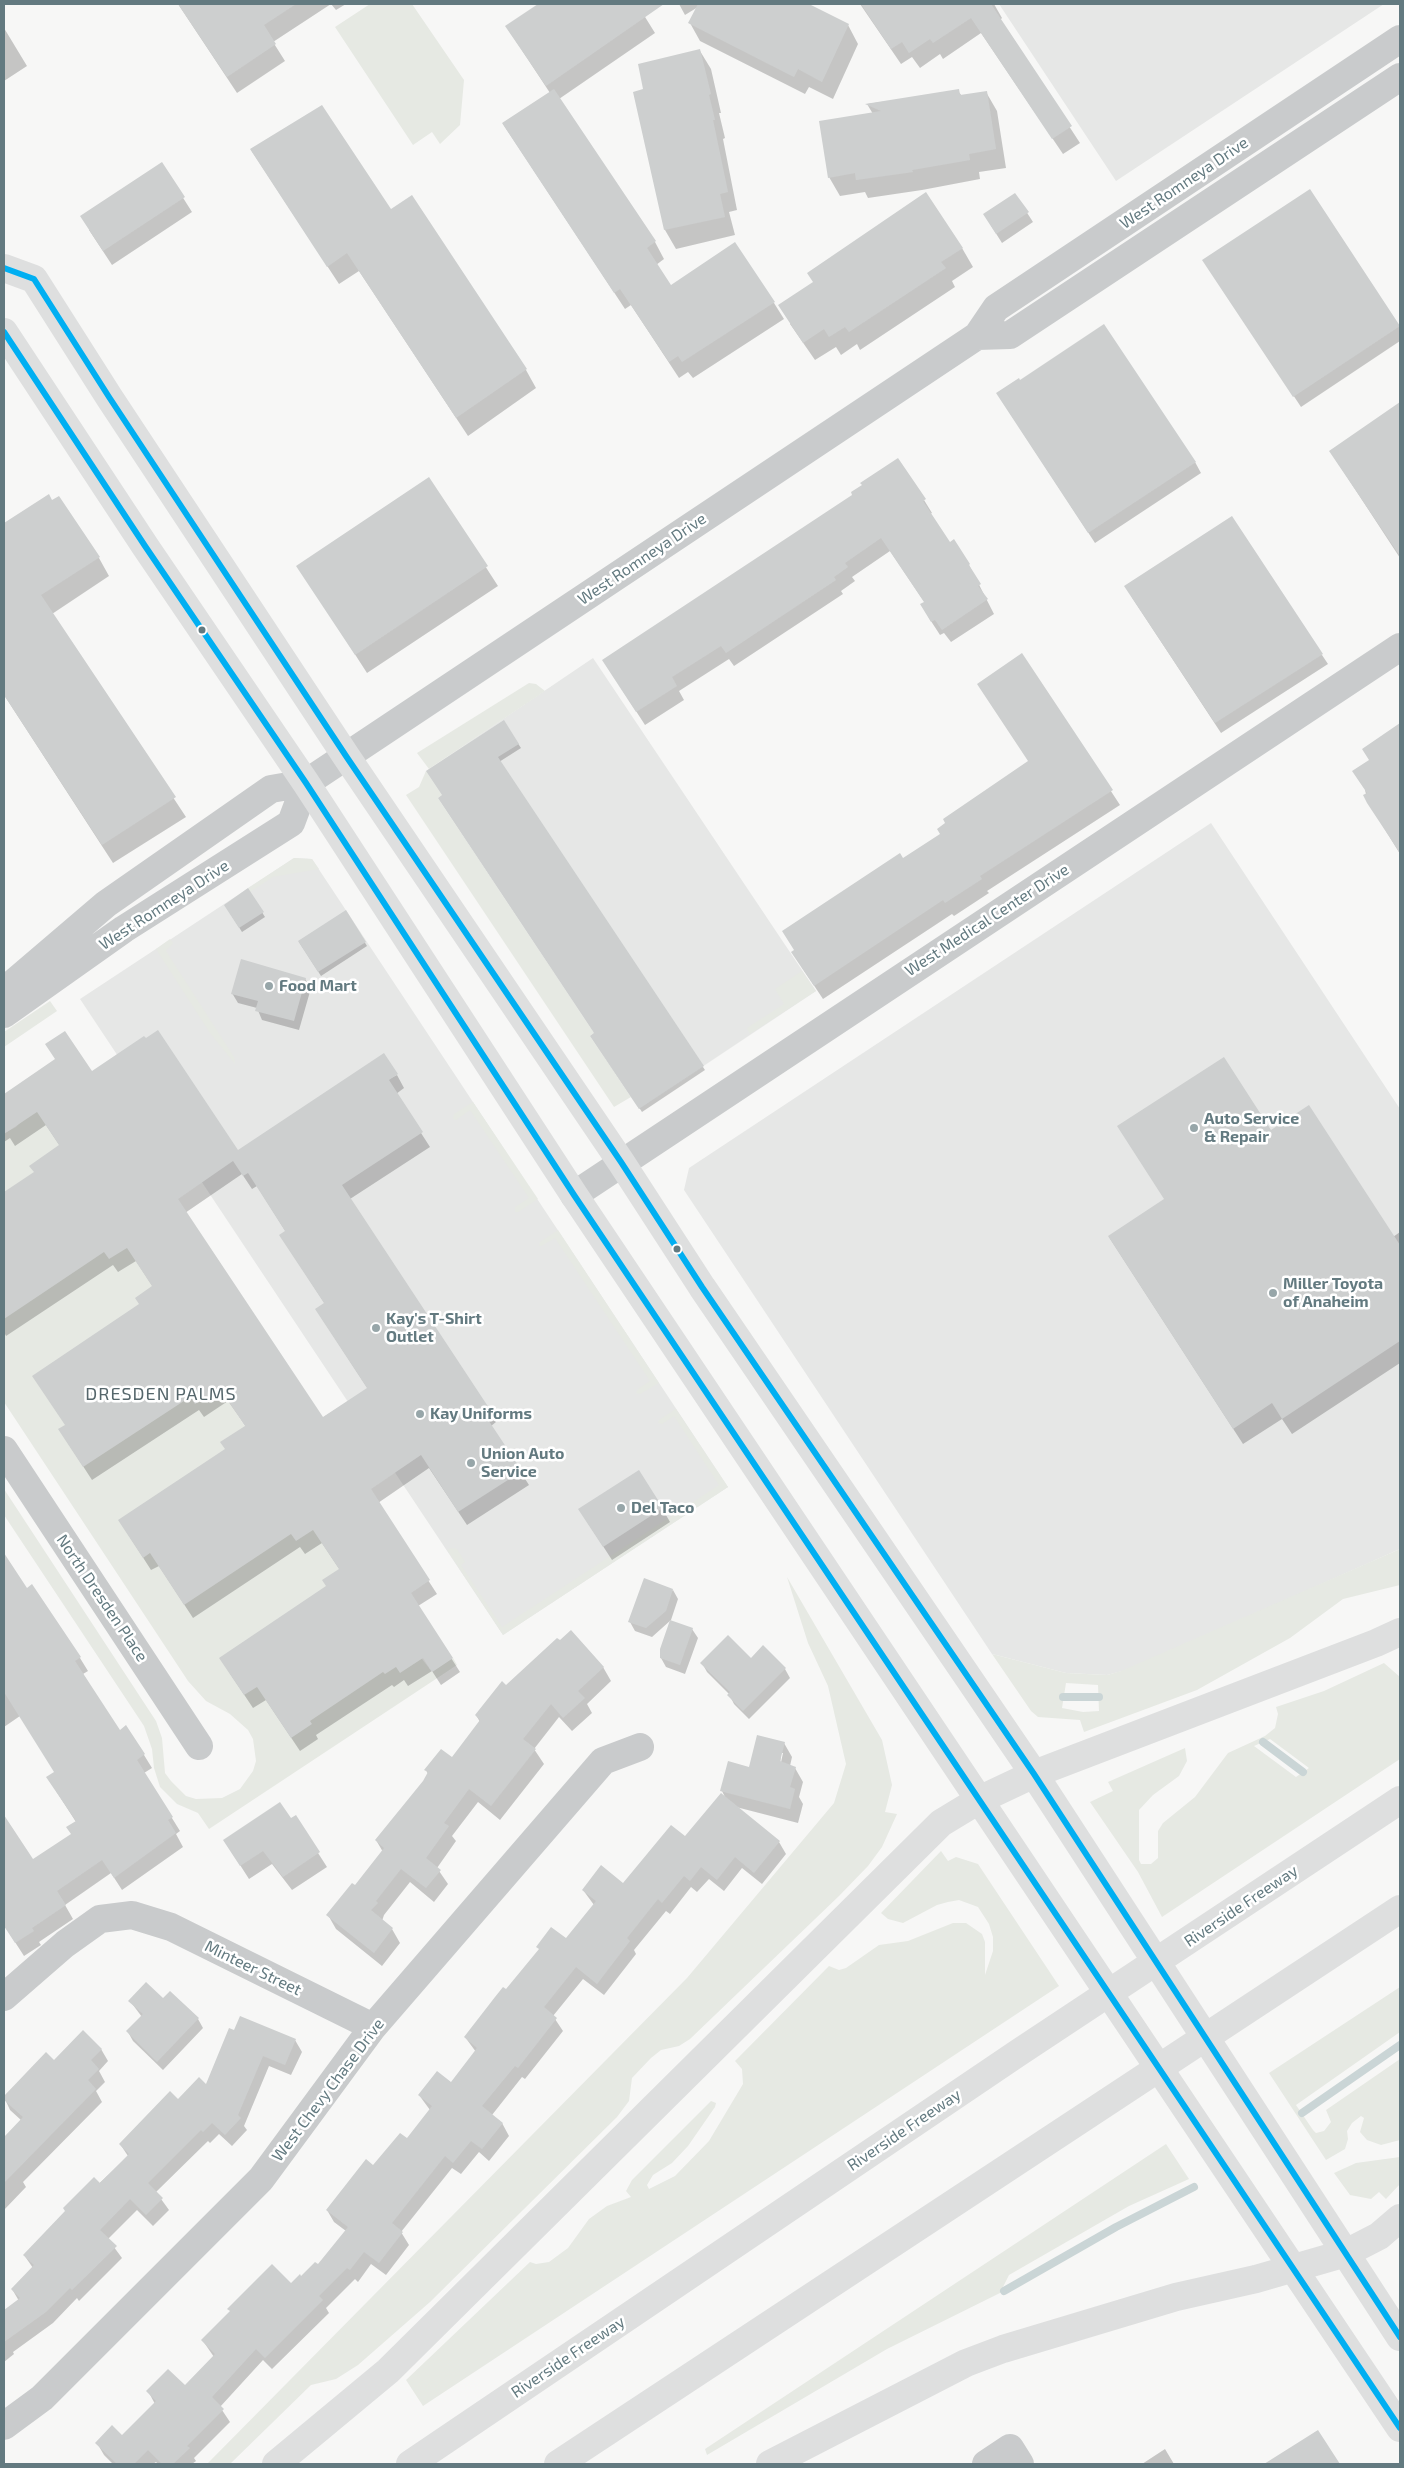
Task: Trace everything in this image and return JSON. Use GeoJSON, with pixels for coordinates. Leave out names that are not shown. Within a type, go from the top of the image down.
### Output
{"type":"FeatureCollection","features":[{"type":"Feature","properties":{"kind":"main road"},"geometry":{"type":"LineString","coordinates":[[4,268],[34,279],[114,405],[346,756],[621,1162],[702,1287],[1034,1774],[1400,2336]]}},
{"type":"Feature","properties":{"kind":"main road"},"geometry":{"type":"LineString","coordinates":[[4,332],[145,546],[306,783],[574,1195],[1400,2428]]}},
{"type":"Feature","properties":{"kind":"main road"},"geometry":{"type":"LineString","coordinates":[[276,2464],[388,2370],[941,1823],[979,1800],[1034,1774],[1376,1643],[1400,1632]]}},
{"type":"Feature","properties":{"kind":"main road","name":"Riverside Freeway"},"geometry":{"type":"LineString","coordinates":[[410,2464],[1018,2053],[1400,1800]]}},
{"type":"Feature","properties":{"kind":"main road"},"geometry":{"type":"LineString","coordinates":[[558,2464],[1400,1909]]}},
{"type":"Feature","properties":{"kind":"main road"},"geometry":{"type":"LineString","coordinates":[[770,2464],[966,2363],[1003,2349],[1176,2297],[1346,2253],[1379,2236],[1400,2218]]}},
{"type":"Feature","properties":{"kind":"street","name":"West Romneya Drive"},"geometry":{"type":"LineString","coordinates":[[4,991],[106,904],[271,789],[306,783],[977,336],[996,308],[1400,39]]}},
{"type":"Feature","properties":{"kind":"street","name":"West Romneya Drive"},"geometry":{"type":"LineString","coordinates":[[977,336],[1010,336],[1400,77]]}},
{"type":"Feature","properties":{"kind":"street","name":"West Medical Center Drive"},"geometry":{"type":"LineString","coordinates":[[574,1195],[621,1162],[1400,647]]}},
{"type":"Feature","properties":{"kind":"street","name":"West Romneya Drive"},"geometry":{"type":"LineString","coordinates":[[4,1014],[124,929],[291,823],[306,783]]}},
{"type":"Feature","properties":{"kind":"street","name":"North Dresden Place"},"geometry":{"type":"LineString","coordinates":[[4,1450],[199,1746]]}},
{"type":"Feature","properties":{"kind":"street","name":"West Chevy Chase Drive"},"geometry":{"type":"LineString","coordinates":[[4,2426],[42,2398],[261,2179],[373,2027],[603,1760],[640,1747]]}},
{"type":"Feature","properties":{"kind":"street","name":"Minteer Street"},"geometry":{"type":"LineString","coordinates":[[4,1996],[64,1944],[100,1920],[132,1915],[171,1927],[373,2027]]}},
{"type":"Feature","properties":{"kind":"street"},"geometry":{"type":"LineString","coordinates":[[986,2464],[1015,2456]]}},
{"type":"Feature","properties":{"kind":"shaded area"},"geometry":{"type":"Polygon","coordinates":[[[370,4],[412,4],[464,80],[460,125],[440,144],[432,132],[413,145],[335,27],[370,4]]]}},
{"type":"Feature","properties":{"kind":"shaded area"},"geometry":{"type":"Polygon","coordinates":[[[999,4],[1384,4],[1116,181],[999,4]]]}},
{"type":"Feature","properties":{"kind":"shaded area"},"geometry":{"type":"Polygon","coordinates":[[[593,658],[816,991],[639,1109],[590,1036],[594,1032],[438,798],[442,795],[426,771],[593,658]]]}},
{"type":"Feature","properties":{"kind":"shaded area"},"geometry":{"type":"Polygon","coordinates":[[[529,683],[536,684],[545,691],[429,769],[417,753],[529,683]]]}},
{"type":"Feature","properties":{"kind":"shaded area"},"geometry":{"type":"Polygon","coordinates":[[[426,771],[442,795],[438,798],[594,1033],[590,1036],[631,1097],[614,1107],[406,795],[419,787],[426,771]]]}},
{"type":"Feature","properties":{"kind":"shaded area"},"geometry":{"type":"Polygon","coordinates":[[[1211,823],[1400,1109],[1400,1549],[1130,1669],[1107,1675],[1066,1673],[992,1654],[684,1190],[689,1168],[1211,823]]]}},
{"type":"Feature","properties":{"kind":"shaded area"},"geometry":{"type":"Polygon","coordinates":[[[294,858],[312,859],[728,1487],[503,1635],[80,999],[294,858]]]}},
{"type":"Feature","properties":{"kind":"shaded area"},"geometry":{"type":"Polygon","coordinates":[[[294,858],[312,859],[319,869],[273,877],[250,892],[248,888],[294,858]]]}},
{"type":"Feature","properties":{"kind":"shaded area"},"geometry":{"type":"Polygon","coordinates":[[[170,939],[173,943],[166,951],[234,1057],[235,1064],[210,1033],[156,949],[170,939]]]}},
{"type":"Feature","properties":{"kind":"shaded area"},"geometry":{"type":"Polygon","coordinates":[[[802,971],[816,991],[750,1034],[747,1028],[784,1004],[775,989],[802,971]]]}},
{"type":"Feature","properties":{"kind":"shaded area"},"geometry":{"type":"Polygon","coordinates":[[[50,1001],[57,1011],[4,1047],[4,1032],[50,1001]]]}},
{"type":"Feature","properties":{"kind":"shaded area"},"geometry":{"type":"Polygon","coordinates":[[[40,1098],[107,1216],[246,1428],[432,1672],[453,1658],[457,1665],[209,1829],[198,1813],[177,1804],[160,1787],[154,1768],[152,1749],[144,1726],[4,1515],[4,1489],[156,1721],[162,1738],[165,1773],[171,1781],[186,1796],[196,1799],[222,1798],[240,1789],[253,1771],[256,1761],[253,1739],[248,1730],[230,1714],[206,1701],[188,1681],[4,1402],[4,1129],[6,1132],[16,1127],[40,1098]]]}},
{"type":"Feature","properties":{"kind":"shaded area"},"geometry":{"type":"Polygon","coordinates":[[[473,1102],[538,1199],[518,1212],[515,1212],[515,1207],[529,1198],[470,1110],[456,1120],[453,1119],[454,1114],[473,1102]]]}},
{"type":"Feature","properties":{"kind":"shaded area"},"geometry":{"type":"Polygon","coordinates":[[[558,1230],[659,1383],[640,1394],[636,1393],[638,1389],[650,1381],[555,1238],[539,1246],[540,1242],[558,1230]]]}},
{"type":"Feature","properties":{"kind":"shaded area"},"geometry":{"type":"Polygon","coordinates":[[[676,1409],[728,1487],[503,1635],[447,1550],[451,1548],[457,1549],[465,1562],[461,1565],[502,1627],[719,1485],[674,1416],[662,1424],[658,1423],[659,1420],[676,1409]]]}},
{"type":"Feature","properties":{"kind":"shaded area"},"geometry":{"type":"Polygon","coordinates":[[[1400,1549],[1400,1585],[1343,1599],[1290,1638],[1197,1690],[1084,1732],[1080,1720],[1038,1717],[1031,1711],[992,1654],[1066,1673],[1107,1675],[1121,1671],[1400,1549]],[[1066,1683],[1062,1708],[1083,1712],[1099,1711],[1098,1685],[1066,1683]]]}},
{"type":"Feature","properties":{"kind":"shaded area"},"geometry":{"type":"Polygon","coordinates":[[[787,1577],[882,1740],[892,1785],[885,1812],[897,1814],[882,1847],[868,1866],[839,1896],[690,2039],[679,2046],[661,2050],[651,2058],[632,2078],[629,2101],[617,2117],[430,2302],[358,2365],[336,2379],[311,2385],[230,2464],[207,2464],[687,1978],[834,1803],[846,1764],[828,1686],[808,1643],[787,1577]]]}},
{"type":"Feature","properties":{"kind":"shaded area"},"geometry":{"type":"Polygon","coordinates":[[[1384,1663],[1400,1677],[1400,1759],[1162,1917],[1138,1872],[1090,1802],[1113,1791],[1108,1782],[1185,1748],[1187,1761],[1179,1776],[1153,1795],[1139,1810],[1139,1860],[1141,1864],[1151,1864],[1158,1858],[1158,1831],[1163,1823],[1195,1797],[1228,1753],[1265,1736],[1275,1728],[1278,1714],[1276,1707],[1324,1691],[1384,1663]],[[1270,1739],[1254,1746],[1296,1777],[1309,1768],[1270,1739]]]}},
{"type":"Feature","properties":{"kind":"shaded area"},"geometry":{"type":"Polygon","coordinates":[[[941,1851],[948,1861],[956,1857],[978,1864],[1059,1986],[423,2406],[406,2380],[530,2262],[536,2264],[549,2262],[568,2248],[589,2219],[607,2206],[631,2197],[626,2191],[632,2180],[711,2101],[716,2103],[715,2107],[688,2146],[672,2163],[653,2175],[647,2185],[649,2189],[675,2176],[709,2141],[743,2084],[742,2069],[735,2061],[829,1966],[839,1970],[846,1968],[879,1945],[908,1941],[953,1923],[966,1923],[982,1934],[985,1942],[985,1975],[993,1951],[993,1937],[989,1924],[978,1907],[959,1900],[948,1902],[937,1905],[903,1923],[888,1919],[881,1913],[941,1851]]]}},
{"type":"Feature","properties":{"kind":"shaded area"},"geometry":{"type":"Polygon","coordinates":[[[1400,1987],[1400,2032],[1296,2105],[1316,2133],[1324,2131],[1331,2122],[1326,2110],[1400,2059],[1400,2140],[1381,2145],[1367,2140],[1360,2132],[1364,2118],[1361,2116],[1352,2123],[1347,2131],[1348,2139],[1345,2149],[1326,2160],[1269,2073],[1400,1987]]]}},
{"type":"Feature","properties":{"kind":"shaded area"},"geometry":{"type":"Polygon","coordinates":[[[1166,2144],[1189,2179],[1129,2206],[1009,2275],[1003,2287],[1004,2291],[887,2349],[707,2455],[705,2449],[1166,2144]]]}},
{"type":"Feature","properties":{"kind":"shaded area"},"geometry":{"type":"Polygon","coordinates":[[[1400,2157],[1400,2184],[1386,2199],[1379,2192],[1371,2199],[1350,2195],[1334,2173],[1356,2163],[1400,2157]]]}},
{"type":"Feature","properties":{"kind":"building"},"geometry":{"type":"Polygon","coordinates":[[[178,4],[296,4],[264,25],[276,44],[227,77],[178,4]]]}},
{"type":"Feature","properties":{"kind":"building"},"geometry":{"type":"Polygon","coordinates":[[[538,4],[664,4],[546,86],[505,26],[538,4]]]}},
{"type":"Feature","properties":{"kind":"building"},"geometry":{"type":"Polygon","coordinates":[[[698,4],[809,4],[849,24],[822,82],[798,69],[794,77],[688,23],[698,4]]]}},
{"type":"Feature","properties":{"kind":"building"},"geometry":{"type":"Polygon","coordinates":[[[861,4],[991,4],[1072,126],[1052,139],[971,18],[933,43],[930,39],[909,53],[902,42],[891,49],[861,4]]]}},
{"type":"Feature","properties":{"kind":"building"},"geometry":{"type":"Polygon","coordinates":[[[700,49],[711,94],[709,95],[715,120],[713,120],[728,192],[720,194],[725,217],[664,230],[633,92],[643,89],[638,64],[700,49]]]}},
{"type":"Feature","properties":{"kind":"building"},"geometry":{"type":"Polygon","coordinates":[[[554,89],[656,241],[647,248],[671,285],[735,242],[775,302],[682,362],[678,356],[669,362],[620,289],[614,293],[502,123],[554,89]]]}},
{"type":"Feature","properties":{"kind":"building"},"geometry":{"type":"Polygon","coordinates":[[[959,89],[960,95],[987,91],[996,149],[969,154],[970,160],[912,170],[913,172],[856,180],[855,173],[828,178],[819,121],[881,111],[865,104],[959,89]]]}},
{"type":"Feature","properties":{"kind":"building"},"geometry":{"type":"Polygon","coordinates":[[[322,105],[391,209],[412,195],[527,369],[456,418],[347,253],[327,267],[250,149],[322,105]]]}},
{"type":"Feature","properties":{"kind":"building"},"geometry":{"type":"Polygon","coordinates":[[[162,162],[185,197],[103,251],[80,216],[162,162]]]}},
{"type":"Feature","properties":{"kind":"building"},"geometry":{"type":"Polygon","coordinates":[[[1310,189],[1400,326],[1293,397],[1202,260],[1310,189]]]}},
{"type":"Feature","properties":{"kind":"building"},"geometry":{"type":"Polygon","coordinates":[[[926,192],[963,248],[941,262],[946,268],[849,332],[845,327],[829,337],[824,329],[803,343],[778,305],[813,282],[807,273],[926,192]]]}},
{"type":"Feature","properties":{"kind":"building"},"geometry":{"type":"Polygon","coordinates":[[[1015,193],[1029,212],[996,234],[983,214],[1015,193]]]}},
{"type":"Feature","properties":{"kind":"building"},"geometry":{"type":"Polygon","coordinates":[[[1104,324],[1196,462],[1088,533],[996,393],[1019,378],[1020,380],[1104,324]]]}},
{"type":"Feature","properties":{"kind":"building"},"geometry":{"type":"Polygon","coordinates":[[[1400,402],[1400,556],[1329,451],[1400,402]]]}},
{"type":"Feature","properties":{"kind":"building"},"geometry":{"type":"Polygon","coordinates":[[[898,458],[926,499],[923,501],[950,542],[954,539],[970,564],[981,584],[978,586],[988,599],[942,630],[935,620],[931,622],[920,604],[924,602],[881,538],[845,563],[848,567],[834,577],[836,580],[726,653],[721,646],[672,677],[677,686],[636,712],[602,660],[852,495],[851,492],[862,485],[860,483],[898,458]]]}},
{"type":"Feature","properties":{"kind":"building"},"geometry":{"type":"Polygon","coordinates":[[[429,477],[488,566],[355,655],[296,566],[429,477]]]}},
{"type":"Feature","properties":{"kind":"building"},"geometry":{"type":"Polygon","coordinates":[[[49,494],[52,500],[59,496],[100,557],[41,595],[176,797],[102,845],[4,695],[4,523],[49,494]]]}},
{"type":"Feature","properties":{"kind":"building"},"geometry":{"type":"Polygon","coordinates":[[[1232,516],[1323,654],[1215,723],[1124,586],[1232,516]]]}},
{"type":"Feature","properties":{"kind":"building"},"geometry":{"type":"Polygon","coordinates":[[[1022,653],[1113,790],[980,876],[982,879],[945,903],[943,900],[814,986],[791,952],[794,950],[782,931],[900,853],[903,858],[940,834],[937,829],[945,823],[943,819],[1028,761],[977,684],[1022,653]]]}},
{"type":"Feature","properties":{"kind":"building"},"geometry":{"type":"Polygon","coordinates":[[[504,720],[519,744],[498,757],[704,1066],[639,1109],[590,1036],[594,1033],[438,798],[442,795],[426,771],[504,720]]]}},
{"type":"Feature","properties":{"kind":"building"},"geometry":{"type":"Polygon","coordinates":[[[1400,723],[1400,853],[1367,803],[1363,795],[1367,793],[1352,771],[1369,760],[1362,749],[1400,723]]]}},
{"type":"Feature","properties":{"kind":"building"},"geometry":{"type":"Polygon","coordinates":[[[248,888],[264,912],[239,928],[224,905],[248,888]]]}},
{"type":"Feature","properties":{"kind":"building"},"geometry":{"type":"Polygon","coordinates":[[[346,910],[366,942],[318,972],[298,941],[346,910]]]}},
{"type":"Feature","properties":{"kind":"building","name":"Food Mart"},"geometry":{"type":"Polygon","coordinates":[[[241,959],[306,978],[294,1021],[255,1011],[258,1001],[231,994],[241,959]]]}},
{"type":"Feature","properties":{"kind":"building"},"geometry":{"type":"Polygon","coordinates":[[[158,1030],[238,1150],[384,1053],[398,1074],[389,1080],[423,1132],[342,1185],[489,1408],[483,1412],[522,1471],[458,1512],[421,1455],[371,1489],[430,1580],[411,1593],[453,1658],[432,1672],[423,1658],[400,1673],[396,1667],[385,1674],[383,1672],[310,1721],[312,1724],[291,1738],[257,1687],[244,1695],[219,1658],[326,1586],[322,1580],[339,1569],[313,1530],[296,1541],[291,1534],[184,1605],[150,1553],[143,1558],[118,1520],[225,1449],[220,1442],[245,1426],[220,1388],[195,1404],[190,1397],[83,1467],[58,1429],[65,1425],[32,1376],[139,1304],[135,1298],[152,1286],[127,1248],[109,1259],[104,1252],[4,1319],[4,1192],[34,1172],[29,1166],[59,1145],[37,1112],[4,1134],[4,1094],[55,1059],[45,1044],[65,1031],[92,1071],[144,1036],[146,1038],[158,1030]],[[233,1161],[178,1199],[323,1417],[367,1388],[315,1309],[324,1303],[279,1235],[285,1231],[248,1173],[243,1176],[233,1161]]]}},
{"type":"Feature","properties":{"kind":"building","name":"Miller Toyota of Anaheim"},"geometry":{"type":"Polygon","coordinates":[[[1224,1057],[1271,1130],[1309,1105],[1400,1245],[1400,1341],[1282,1419],[1272,1403],[1233,1429],[1108,1236],[1164,1199],[1117,1126],[1224,1057]]]}},
{"type":"Feature","properties":{"kind":"building","name":"Del Taco"},"geometry":{"type":"Polygon","coordinates":[[[639,1470],[663,1508],[603,1547],[578,1509],[639,1470]]]}},
{"type":"Feature","properties":{"kind":"building"},"geometry":{"type":"Polygon","coordinates":[[[4,1553],[27,1588],[32,1584],[81,1657],[75,1661],[120,1730],[126,1725],[145,1754],[137,1760],[173,1817],[168,1820],[176,1833],[114,1878],[102,1860],[57,1891],[66,1905],[32,1928],[34,1931],[15,1943],[4,1926],[4,1815],[33,1859],[71,1834],[66,1827],[76,1821],[46,1777],[54,1772],[4,1692],[4,1553]]]}},
{"type":"Feature","properties":{"kind":"building"},"geometry":{"type":"Polygon","coordinates":[[[644,1578],[673,1589],[666,1611],[646,1628],[628,1622],[644,1578]]]}},
{"type":"Feature","properties":{"kind":"building"},"geometry":{"type":"Polygon","coordinates":[[[670,1620],[693,1628],[680,1665],[660,1658],[660,1649],[670,1620]]]}},
{"type":"Feature","properties":{"kind":"building"},"geometry":{"type":"Polygon","coordinates":[[[571,1630],[604,1667],[578,1691],[585,1698],[563,1718],[551,1704],[523,1739],[536,1749],[491,1806],[469,1789],[444,1823],[449,1826],[426,1858],[441,1870],[426,1888],[401,1869],[376,1901],[378,1903],[371,1910],[393,1928],[374,1953],[326,1915],[352,1883],[355,1885],[384,1848],[375,1840],[423,1781],[428,1772],[424,1770],[441,1749],[452,1757],[480,1720],[475,1715],[502,1681],[506,1685],[557,1638],[560,1640],[571,1630]]]}},
{"type":"Feature","properties":{"kind":"building"},"geometry":{"type":"Polygon","coordinates":[[[728,1635],[751,1658],[763,1645],[786,1668],[743,1711],[727,1695],[730,1692],[700,1663],[728,1635]]]}},
{"type":"Feature","properties":{"kind":"building"},"geometry":{"type":"Polygon","coordinates":[[[757,1735],[785,1742],[780,1761],[796,1767],[790,1787],[795,1789],[790,1809],[720,1791],[728,1761],[749,1767],[757,1735]]]}},
{"type":"Feature","properties":{"kind":"building"},"geometry":{"type":"Polygon","coordinates":[[[721,1793],[780,1841],[754,1873],[735,1857],[717,1880],[701,1867],[690,1881],[684,1876],[662,1903],[658,1899],[627,1938],[630,1941],[597,1984],[576,1967],[544,2007],[557,2018],[518,2068],[515,2066],[482,2106],[503,2123],[482,2149],[471,2141],[453,2163],[445,2156],[392,2223],[403,2232],[379,2263],[364,2252],[350,2270],[347,2268],[319,2296],[323,2300],[265,2358],[256,2349],[212,2397],[224,2409],[187,2446],[190,2448],[173,2464],[162,2464],[148,2450],[134,2464],[117,2464],[95,2443],[112,2425],[122,2435],[156,2401],[146,2391],[168,2369],[185,2385],[215,2354],[201,2340],[230,2311],[227,2309],[272,2264],[291,2283],[315,2262],[318,2264],[348,2227],[326,2210],[366,2159],[373,2165],[400,2133],[407,2138],[432,2106],[418,2095],[437,2071],[451,2082],[477,2048],[464,2037],[503,1987],[506,1989],[539,1949],[536,1947],[551,1927],[566,1938],[596,1901],[582,1890],[601,1865],[623,1883],[671,1825],[685,1836],[721,1793]]]}},
{"type":"Feature","properties":{"kind":"building"},"geometry":{"type":"Polygon","coordinates":[[[280,1802],[291,1818],[296,1815],[320,1852],[283,1877],[263,1851],[240,1866],[223,1840],[280,1802]]]}},
{"type":"Feature","properties":{"kind":"building"},"geometry":{"type":"Polygon","coordinates":[[[146,1982],[163,1998],[170,1991],[199,2018],[157,2062],[126,2031],[143,2014],[128,2001],[146,1982]]]}},
{"type":"Feature","properties":{"kind":"building"},"geometry":{"type":"Polygon","coordinates":[[[240,2016],[296,2039],[285,2065],[263,2056],[238,2115],[241,2118],[225,2135],[212,2123],[203,2132],[201,2130],[148,2183],[163,2198],[146,2215],[130,2199],[100,2230],[117,2246],[72,2290],[70,2288],[46,2312],[4,2342],[4,2310],[20,2298],[11,2289],[34,2265],[23,2255],[65,2211],[63,2208],[94,2177],[100,2183],[129,2154],[119,2144],[170,2091],[178,2099],[199,2077],[206,2084],[229,2028],[234,2030],[240,2016]]]}},
{"type":"Feature","properties":{"kind":"building"},"geometry":{"type":"Polygon","coordinates":[[[83,2030],[102,2049],[91,2060],[99,2069],[88,2080],[96,2089],[4,2183],[4,2137],[23,2117],[4,2100],[4,2096],[46,2052],[54,2060],[83,2030]]]}},
{"type":"Feature","properties":{"kind":"building"},"geometry":{"type":"Polygon","coordinates":[[[1318,2430],[1340,2464],[1264,2464],[1318,2430]]]}},
{"type":"Feature","properties":{"kind":"waterway"},"geometry":{"type":"LineString","coordinates":[[1063,1697],[1099,1697]]}},
{"type":"Feature","properties":{"kind":"waterway"},"geometry":{"type":"LineString","coordinates":[[1263,1742],[1303,1772]]}},
{"type":"Feature","properties":{"kind":"waterway"},"geometry":{"type":"LineString","coordinates":[[1302,2113],[1400,2045]]}},
{"type":"Feature","properties":{"kind":"waterway"},"geometry":{"type":"LineString","coordinates":[[1004,2291],[1116,2227],[1194,2187]]}},
{"type":"Feature","properties":{"kind":"transit line"},"geometry":{"type":"LineString","coordinates":[[4,268],[34,279],[109,397],[346,756],[621,1162],[702,1287],[1034,1774],[1400,2337]]}},
{"type":"Feature","properties":{"kind":"transit line"},"geometry":{"type":"LineString","coordinates":[[4,332],[145,546],[306,783],[574,1195],[1400,2428]]}},
{"type":"Feature","properties":{"kind":"place","name":"Food Mart"},"geometry":{"type":"Point","coordinates":[269,986]}},
{"type":"Feature","properties":{"kind":"place","name":"Auto Service & Repair"},"geometry":{"type":"Point","coordinates":[1194,1128]}},
{"type":"Feature","properties":{"kind":"place","name":"Miller Toyota of Anaheim"},"geometry":{"type":"Point","coordinates":[1273,1293]}},
{"type":"Feature","properties":{"kind":"place","name":"Kay's T-Shirt Outlet"},"geometry":{"type":"Point","coordinates":[376,1328]}},
{"type":"Feature","properties":{"kind":"place","name":"Kay Uniforms"},"geometry":{"type":"Point","coordinates":[420,1414]}},
{"type":"Feature","properties":{"kind":"place","name":"Union Auto Service"},"geometry":{"type":"Point","coordinates":[471,1463]}},
{"type":"Feature","properties":{"kind":"place","name":"Del Taco"},"geometry":{"type":"Point","coordinates":[621,1508]}},
{"type":"Feature","properties":{"kind":"district","name":"DRESDEN PALMS"},"geometry":{"type":"Point","coordinates":[161,1394]}}]}
